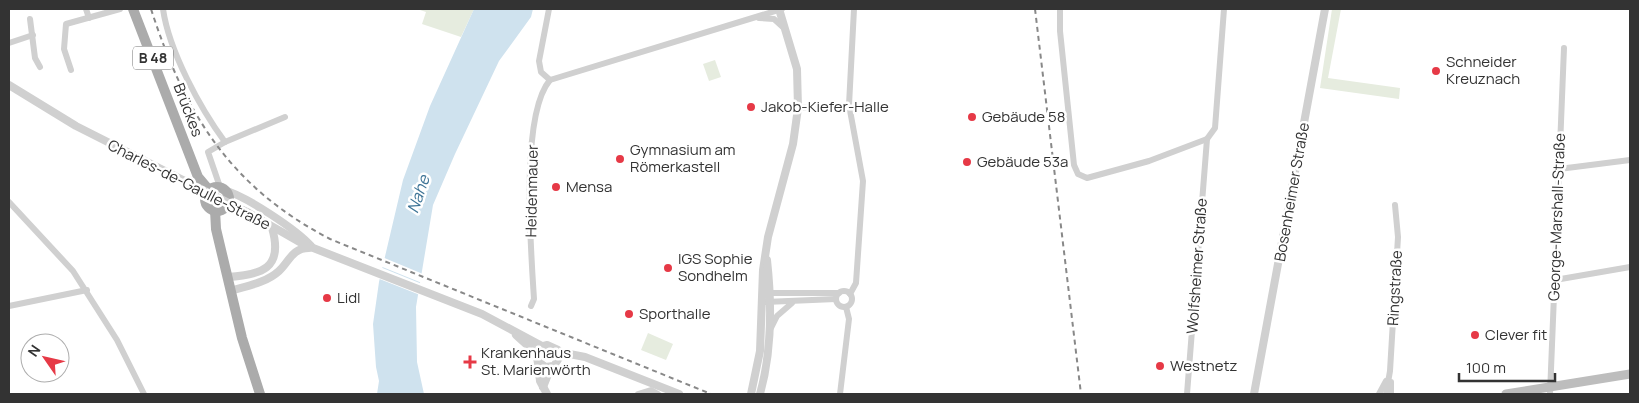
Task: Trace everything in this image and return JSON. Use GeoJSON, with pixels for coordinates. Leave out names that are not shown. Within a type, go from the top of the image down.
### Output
{"type":"FeatureCollection","features":[{"type":"Feature","properties":{"kind":"main road","name":"Brückes"},"geometry":{"type":"LineString","coordinates":[[133,9],[198,176],[209,190]]}},
{"type":"Feature","properties":{"kind":"main road"},"geometry":{"type":"LineString","coordinates":[[222,188],[228,196],[227,203],[222,209],[215,210],[206,204],[205,197],[209,190],[222,188]]}},
{"type":"Feature","properties":{"kind":"main road"},"geometry":{"type":"LineString","coordinates":[[215,210],[216,229],[230,291],[242,338],[260,394]]}},
{"type":"Feature","properties":{"kind":"main road"},"geometry":{"type":"LineString","coordinates":[[1506,394],[1550,391],[1630,374]]}},
{"type":"Feature","properties":{"kind":"street"},"geometry":{"type":"LineString","coordinates":[[86,9],[89,18]]}},
{"type":"Feature","properties":{"kind":"street"},"geometry":{"type":"LineString","coordinates":[[71,70],[64,49],[66,24],[120,9]]}},
{"type":"Feature","properties":{"kind":"street"},"geometry":{"type":"LineString","coordinates":[[163,9],[178,58],[199,102],[225,142]]}},
{"type":"Feature","properties":{"kind":"street"},"geometry":{"type":"LineString","coordinates":[[549,9],[539,61],[541,72],[550,80],[780,9],[797,69],[798,108],[793,144],[771,220],[766,252],[766,302],[760,351],[751,394]]}},
{"type":"Feature","properties":{"kind":"street"},"geometry":{"type":"LineString","coordinates":[[1060,9],[1060,31],[1074,165],[1078,174],[1087,178],[1149,161],[1206,139],[1215,128],[1224,9]]}},
{"type":"Feature","properties":{"kind":"street","name":"Bosenheimer Straße"},"geometry":{"type":"LineString","coordinates":[[1257,393],[1326,9]]}},
{"type":"Feature","properties":{"kind":"street"},"geometry":{"type":"LineString","coordinates":[[846,307],[852,302],[850,294],[856,283],[863,181],[849,105],[853,11]]}},
{"type":"Feature","properties":{"kind":"street"},"geometry":{"type":"LineString","coordinates":[[753,18],[774,19],[786,30]]}},
{"type":"Feature","properties":{"kind":"street"},"geometry":{"type":"LineString","coordinates":[[30,20],[35,58],[40,66]]}},
{"type":"Feature","properties":{"kind":"street"},"geometry":{"type":"LineString","coordinates":[[9,42],[33,35]]}},
{"type":"Feature","properties":{"kind":"street","name":"George-Marshall-Straße"},"geometry":{"type":"LineString","coordinates":[[1550,391],[1564,48]]}},
{"type":"Feature","properties":{"kind":"street","name":"Heidenmauer"},"geometry":{"type":"LineString","coordinates":[[531,306],[534,298],[531,247],[532,144],[537,104],[545,86],[550,80]]}},
{"type":"Feature","properties":{"kind":"street","name":"Charles-de-Gaulle-Straße"},"geometry":{"type":"LineString","coordinates":[[9,85],[76,126],[247,212],[272,228],[313,248],[376,271],[504,324]]}},
{"type":"Feature","properties":{"kind":"street"},"geometry":{"type":"LineString","coordinates":[[798,108],[849,105]]}},
{"type":"Feature","properties":{"kind":"street"},"geometry":{"type":"LineString","coordinates":[[285,117],[225,142],[208,152],[222,188],[249,200],[301,236],[313,248]]}},
{"type":"Feature","properties":{"kind":"street","name":"Wolfsheimer Straße"},"geometry":{"type":"LineString","coordinates":[[1187,394],[1206,139]]}},
{"type":"Feature","properties":{"kind":"street"},"geometry":{"type":"LineString","coordinates":[[1559,169],[1630,160]]}},
{"type":"Feature","properties":{"kind":"street"},"geometry":{"type":"LineString","coordinates":[[9,202],[64,259],[87,290],[117,340],[144,394]]}},
{"type":"Feature","properties":{"kind":"street","name":"Ringstraße"},"geometry":{"type":"LineString","coordinates":[[1391,394],[1390,371],[1398,236],[1395,205]]}},
{"type":"Feature","properties":{"kind":"street"},"geometry":{"type":"LineString","coordinates":[[227,277],[256,274],[268,266],[275,251],[272,228]]}},
{"type":"Feature","properties":{"kind":"street"},"geometry":{"type":"LineString","coordinates":[[230,291],[270,278],[280,271],[295,252],[303,248],[313,248]]}},
{"type":"Feature","properties":{"kind":"street"},"geometry":{"type":"LineString","coordinates":[[1555,280],[1630,267]]}},
{"type":"Feature","properties":{"kind":"street"},"geometry":{"type":"LineString","coordinates":[[9,306],[87,290]]}},
{"type":"Feature","properties":{"kind":"street"},"geometry":{"type":"LineString","coordinates":[[766,302],[793,303],[838,296],[844,291],[850,294]]}},
{"type":"Feature","properties":{"kind":"street"},"geometry":{"type":"LineString","coordinates":[[766,293],[838,296]]}},
{"type":"Feature","properties":{"kind":"street"},"geometry":{"type":"LineString","coordinates":[[838,296],[839,305],[846,307]]}},
{"type":"Feature","properties":{"kind":"street"},"geometry":{"type":"LineString","coordinates":[[760,394],[768,360],[770,330],[766,302]]}},
{"type":"Feature","properties":{"kind":"street"},"geometry":{"type":"LineString","coordinates":[[770,330],[777,316],[793,303]]}},
{"type":"Feature","properties":{"kind":"street"},"geometry":{"type":"LineString","coordinates":[[840,394],[849,319],[846,307]]}},
{"type":"Feature","properties":{"kind":"street"},"geometry":{"type":"LineString","coordinates":[[504,324],[542,346],[552,345],[559,356]]}},
{"type":"Feature","properties":{"kind":"street"},"geometry":{"type":"LineString","coordinates":[[504,324],[545,367],[552,367]]}},
{"type":"Feature","properties":{"kind":"street"},"geometry":{"type":"LineString","coordinates":[[542,346],[537,357],[545,392]]}},
{"type":"Feature","properties":{"kind":"street"},"geometry":{"type":"LineString","coordinates":[[559,356],[584,356],[679,394]]}},
{"type":"Feature","properties":{"kind":"street"},"geometry":{"type":"LineString","coordinates":[[545,392],[552,367],[559,356]]}},
{"type":"Feature","properties":{"kind":"street"},"geometry":{"type":"LineString","coordinates":[[1379,394],[1390,371]]}},
{"type":"Feature","properties":{"kind":"street","name":"Ringstraße"},"geometry":{"type":"LineString","coordinates":[[1386,394],[1390,371]]}},
{"type":"Feature","properties":{"kind":"street"},"geometry":{"type":"LineString","coordinates":[[638,394],[651,390],[658,394]]}},
{"type":"Feature","properties":{"kind":"shaded area"},"geometry":{"type":"Polygon","coordinates":[[[417,9],[474,9],[461,37],[422,24],[426,12],[417,9]]]}},
{"type":"Feature","properties":{"kind":"shaded area"},"geometry":{"type":"Polygon","coordinates":[[[1332,9],[1341,9],[1328,78],[1400,88],[1399,99],[1320,88],[1332,9]]]}},
{"type":"Feature","properties":{"kind":"shaded area"},"geometry":{"type":"Polygon","coordinates":[[[715,60],[721,77],[709,81],[703,64],[715,60]]]}},
{"type":"Feature","properties":{"kind":"shaded area"},"geometry":{"type":"Polygon","coordinates":[[[648,333],[673,344],[666,360],[641,350],[648,333]]]}},
{"type":"Feature","properties":{"kind":"water","name":"Nahe"},"geometry":{"type":"Polygon","coordinates":[[[474,9],[533,9],[531,17],[499,61],[433,205],[416,307],[417,362],[424,394],[377,394],[379,381],[376,367],[373,324],[379,282],[403,180],[430,106],[474,9]]]}},
{"type":"Feature","properties":{"kind":"pier"},"geometry":{"type":"Polygon","coordinates":[[[382,257],[423,274],[422,283],[380,266],[382,257]]]}},
{"type":"Feature","properties":{"kind":"pier"},"geometry":{"type":"Polygon","coordinates":[[[380,267],[422,284],[420,295],[377,278],[380,267]]]}},
{"type":"Feature","properties":{"kind":"railway"},"geometry":{"type":"LineString","coordinates":[[151,9],[179,82],[196,114],[216,144],[238,171],[265,196],[295,218],[330,239],[711,394]]}},
{"type":"Feature","properties":{"kind":"railway"},"geometry":{"type":"LineString","coordinates":[[1035,9],[1081,394]]}},
{"type":"Feature","properties":{"kind":"place","name":"Schneider Kreuznach"},"geometry":{"type":"Point","coordinates":[1436,71]}},
{"type":"Feature","properties":{"kind":"place","name":"Jakob-Kiefer-Halle"},"geometry":{"type":"Point","coordinates":[751,107]}},
{"type":"Feature","properties":{"kind":"place","name":"Gebäude 58"},"geometry":{"type":"Point","coordinates":[972,117]}},
{"type":"Feature","properties":{"kind":"place","name":"Gymnasium am Römerkastell"},"geometry":{"type":"Point","coordinates":[620,159]}},
{"type":"Feature","properties":{"kind":"place","name":"Gebäude 53a"},"geometry":{"type":"Point","coordinates":[967,162]}},
{"type":"Feature","properties":{"kind":"place","name":"Mensa"},"geometry":{"type":"Point","coordinates":[556,187]}},
{"type":"Feature","properties":{"kind":"place","name":"IGS Sophie Sondhelm"},"geometry":{"type":"Point","coordinates":[668,268]}},
{"type":"Feature","properties":{"kind":"place","name":"Lidl"},"geometry":{"type":"Point","coordinates":[327,298]}},
{"type":"Feature","properties":{"kind":"place","name":"Sporthalle"},"geometry":{"type":"Point","coordinates":[629,314]}},
{"type":"Feature","properties":{"kind":"place","name":"Clever fit"},"geometry":{"type":"Point","coordinates":[1475,335]}},
{"type":"Feature","properties":{"kind":"place","name":"Krankenhaus St. Marienwörth"},"geometry":{"type":"Point","coordinates":[470,362]}},
{"type":"Feature","properties":{"kind":"place","name":"Westnetz"},"geometry":{"type":"Point","coordinates":[1160,366]}}]}
